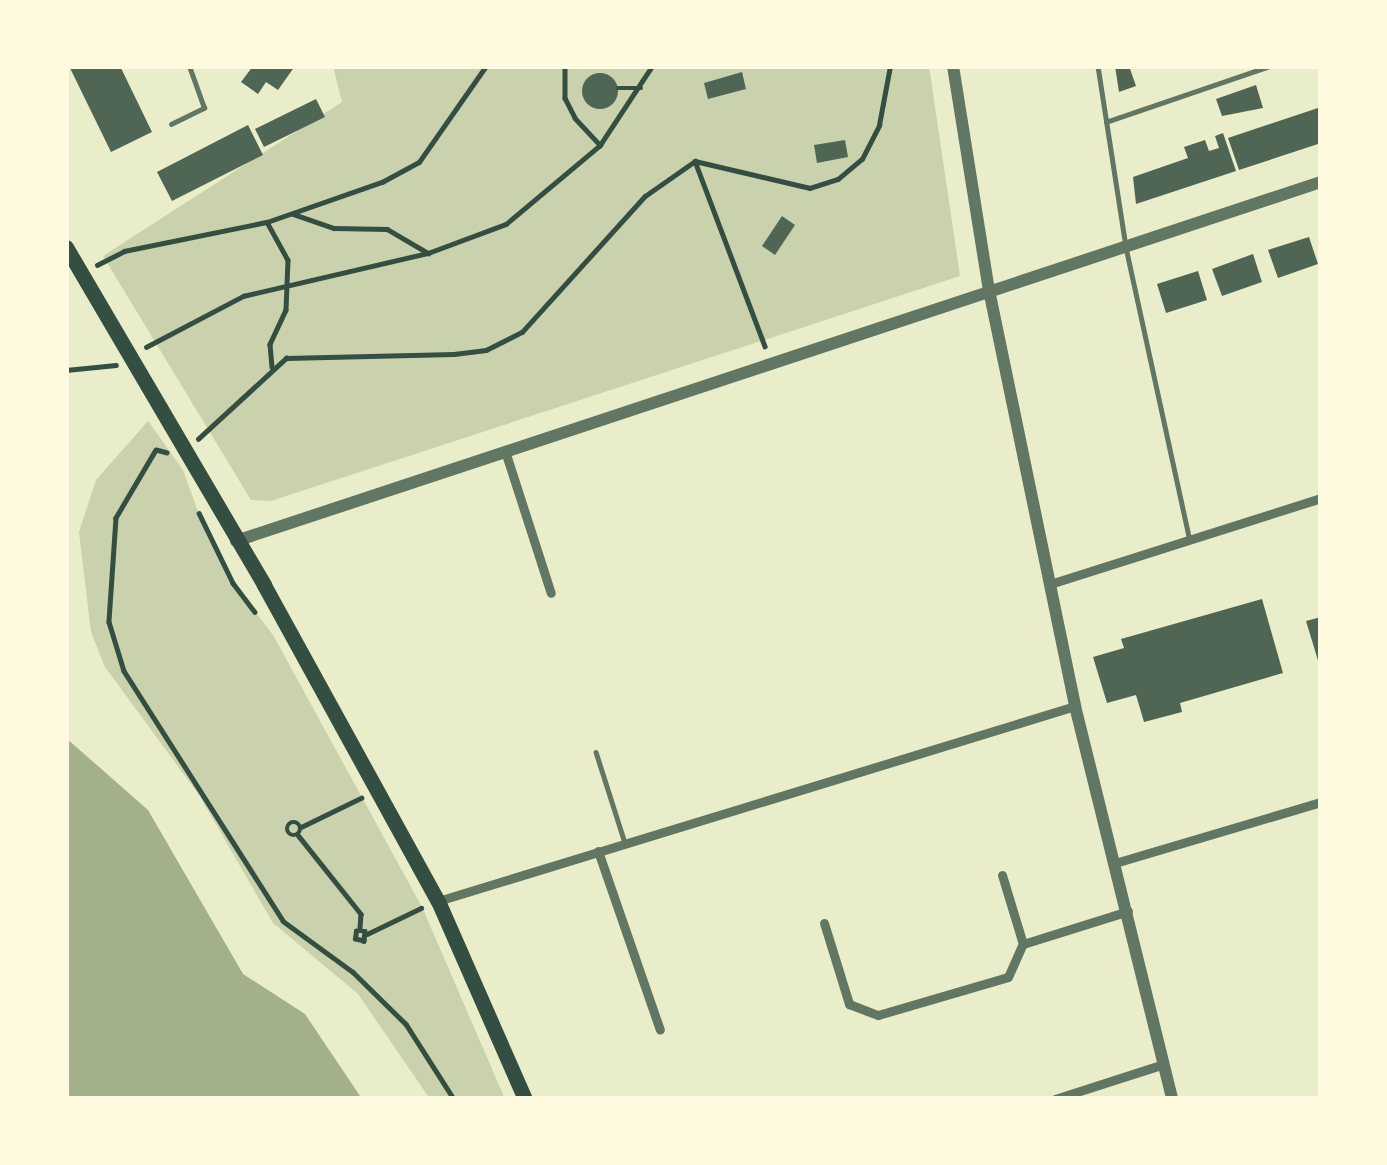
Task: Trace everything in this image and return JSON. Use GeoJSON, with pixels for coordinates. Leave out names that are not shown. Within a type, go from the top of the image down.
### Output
{"type":"FeatureCollection","features":[{"type":"Feature","properties":{"kind":"main road"},"geometry":{"type":"LineString","coordinates":[[66,247],[180,456],[236,541],[430,904],[525,1099]]}},
{"type":"Feature","properties":{"kind":"street"},"geometry":{"type":"LineString","coordinates":[[953,66],[989,290],[1075,706],[1172,1099]]}},
{"type":"Feature","properties":{"kind":"street"},"geometry":{"type":"LineString","coordinates":[[236,541],[1321,182]]}},
{"type":"Feature","properties":{"kind":"street"},"geometry":{"type":"LineString","coordinates":[[505,451],[551,593]]}},
{"type":"Feature","properties":{"kind":"street"},"geometry":{"type":"LineString","coordinates":[[1050,584],[1321,498]]}},
{"type":"Feature","properties":{"kind":"street"},"geometry":{"type":"LineString","coordinates":[[430,904],[1075,706]]}},
{"type":"Feature","properties":{"kind":"street"},"geometry":{"type":"LineString","coordinates":[[1115,863],[1321,802]]}},
{"type":"Feature","properties":{"kind":"street"},"geometry":{"type":"LineString","coordinates":[[598,851],[660,1030]]}},
{"type":"Feature","properties":{"kind":"street"},"geometry":{"type":"LineString","coordinates":[[824,923],[849,1004],[878,1015],[1008,977],[1023,944],[1002,874]]}},
{"type":"Feature","properties":{"kind":"street"},"geometry":{"type":"LineString","coordinates":[[1023,944],[1128,911]]}},
{"type":"Feature","properties":{"kind":"street"},"geometry":{"type":"LineString","coordinates":[[1055,1099],[1164,1064]]}},
{"type":"Feature","properties":{"kind":"lane"},"geometry":{"type":"LineString","coordinates":[[171,124],[204,108],[189,66]]}},
{"type":"Feature","properties":{"kind":"lane"},"geometry":{"type":"LineString","coordinates":[[1098,66],[1126,245],[1190,540]]}},
{"type":"Feature","properties":{"kind":"lane"},"geometry":{"type":"LineString","coordinates":[[1106,122],[1270,66]]}},
{"type":"Feature","properties":{"kind":"lane"},"geometry":{"type":"LineString","coordinates":[[596,752],[625,843]]}},
{"type":"Feature","properties":{"kind":"path"},"geometry":{"type":"LineString","coordinates":[[81,273],[124,251],[267,222],[382,182],[419,163],[485,66]]}},
{"type":"Feature","properties":{"kind":"path"},"geometry":{"type":"LineString","coordinates":[[566,66],[565,98],[574,118],[600,145]]}},
{"type":"Feature","properties":{"kind":"path"},"geometry":{"type":"LineString","coordinates":[[66,370],[114,366],[243,296],[428,253],[506,224],[600,145],[652,66]]}},
{"type":"Feature","properties":{"kind":"path"},"geometry":{"type":"LineString","coordinates":[[454,1099],[406,1024],[353,972],[283,921],[124,671],[109,622],[116,518],[156,450],[180,456],[206,427],[286,358],[487,350],[522,332],[645,196],[695,161],[810,188],[838,178],[862,159],[879,124],[890,66]]}},
{"type":"Feature","properties":{"kind":"path"},"geometry":{"type":"LineString","coordinates":[[618,88],[641,88]]}},
{"type":"Feature","properties":{"kind":"path"},"geometry":{"type":"LineString","coordinates":[[695,161],[771,363]]}},
{"type":"Feature","properties":{"kind":"path"},"geometry":{"type":"LineString","coordinates":[[292,213],[334,228],[387,229],[428,253]]}},
{"type":"Feature","properties":{"kind":"path"},"geometry":{"type":"LineString","coordinates":[[267,222],[288,260],[286,310],[270,344],[272,367]]}},
{"type":"Feature","properties":{"kind":"path"},"geometry":{"type":"LineString","coordinates":[[298,835],[301,826],[363,797]]}},
{"type":"Feature","properties":{"kind":"path"},"geometry":{"type":"LineString","coordinates":[[301,826],[295,821],[286,828],[298,835],[361,914],[364,932],[430,904]]}},
{"type":"Feature","properties":{"kind":"shaded area"},"geometry":{"type":"Polygon","coordinates":[[[333,66],[929,66],[960,276],[271,501],[251,500],[103,256],[342,102],[333,66]]]}},
{"type":"Feature","properties":{"kind":"shaded area"},"geometry":{"type":"Polygon","coordinates":[[[148,421],[183,470],[206,534],[233,583],[273,635],[422,907],[505,1099],[430,1099],[358,994],[273,923],[199,795],[105,667],[91,632],[79,532],[96,480],[148,421]]]}},
{"type":"Feature","properties":{"kind":"shaded area"},"geometry":{"type":"Polygon","coordinates":[[[66,738],[148,810],[243,974],[305,1014],[362,1099],[66,1099],[66,738]]]}},
{"type":"Feature","properties":{"kind":"building"},"geometry":{"type":"Polygon","coordinates":[[[69,66],[120,66],[152,132],[111,152],[69,66]]]}},
{"type":"Feature","properties":{"kind":"building"},"geometry":{"type":"Polygon","coordinates":[[[253,66],[295,66],[278,90],[266,82],[258,94],[241,82],[253,66]]]}},
{"type":"Feature","properties":{"kind":"building"},"geometry":{"type":"Polygon","coordinates":[[[1115,66],[1129,66],[1136,86],[1119,92],[1115,66]]]}},
{"type":"Feature","properties":{"kind":"building"},"geometry":{"type":"Polygon","coordinates":[[[742,72],[746,89],[708,99],[704,83],[742,72]]]}},
{"type":"Feature","properties":{"kind":"building"},"geometry":{"type":"Polygon","coordinates":[[[600,73],[613,78],[618,91],[613,104],[600,109],[587,104],[582,91],[587,78],[600,73]]]}},
{"type":"Feature","properties":{"kind":"building"},"geometry":{"type":"Polygon","coordinates":[[[1256,85],[1263,108],[1222,116],[1216,99],[1256,85]]]}},
{"type":"Feature","properties":{"kind":"building"},"geometry":{"type":"Polygon","coordinates":[[[316,99],[325,117],[264,147],[255,129],[316,99]]]}},
{"type":"Feature","properties":{"kind":"building"},"geometry":{"type":"Polygon","coordinates":[[[1321,107],[1321,143],[1239,170],[1228,138],[1321,107]]]}},
{"type":"Feature","properties":{"kind":"building"},"geometry":{"type":"Polygon","coordinates":[[[248,125],[263,155],[172,201],[157,172],[248,125]]]}},
{"type":"Feature","properties":{"kind":"building"},"geometry":{"type":"Polygon","coordinates":[[[1223,133],[1236,171],[1136,204],[1133,177],[1188,158],[1184,147],[1205,140],[1209,151],[1219,148],[1215,136],[1223,133]]]}},
{"type":"Feature","properties":{"kind":"building"},"geometry":{"type":"Polygon","coordinates":[[[845,140],[848,157],[817,163],[814,145],[845,140]]]}},
{"type":"Feature","properties":{"kind":"building"},"geometry":{"type":"Polygon","coordinates":[[[782,216],[795,225],[775,255],[762,246],[782,216]]]}},
{"type":"Feature","properties":{"kind":"building"},"geometry":{"type":"Polygon","coordinates":[[[1309,237],[1318,264],[1278,278],[1268,250],[1309,237]]]}},
{"type":"Feature","properties":{"kind":"building"},"geometry":{"type":"Polygon","coordinates":[[[1253,254],[1262,282],[1222,296],[1212,269],[1253,254]]]}},
{"type":"Feature","properties":{"kind":"building"},"geometry":{"type":"Polygon","coordinates":[[[1198,271],[1207,300],[1166,313],[1157,284],[1198,271]]]}},
{"type":"Feature","properties":{"kind":"building"},"geometry":{"type":"Polygon","coordinates":[[[1262,599],[1283,673],[1180,703],[1182,712],[1144,722],[1136,695],[1107,703],[1093,657],[1124,648],[1121,639],[1262,599]]]}},
{"type":"Feature","properties":{"kind":"building"},"geometry":{"type":"Polygon","coordinates":[[[1321,617],[1321,667],[1320,667],[1306,621],[1321,617]]]}}]}
